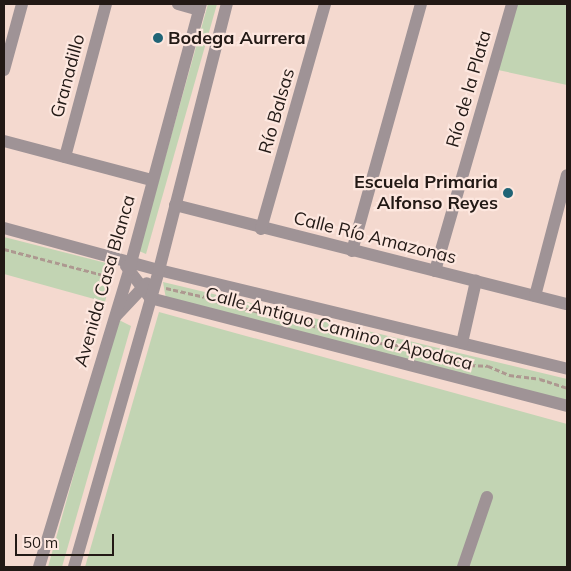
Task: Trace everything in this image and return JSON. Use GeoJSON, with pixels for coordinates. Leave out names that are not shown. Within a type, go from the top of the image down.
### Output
{"type":"FeatureCollection","features":[{"type":"Feature","properties":{"kind":"street"},"geometry":{"type":"LineString","coordinates":[[4,70],[22,4]]}},
{"type":"Feature","properties":{"kind":"street","name":"Granadillo"},"geometry":{"type":"LineString","coordinates":[[64,157],[106,4]]}},
{"type":"Feature","properties":{"kind":"street"},"geometry":{"type":"LineString","coordinates":[[178,4],[200,7]]}},
{"type":"Feature","properties":{"kind":"street"},"geometry":{"type":"LineString","coordinates":[[114,318],[146,294],[154,285],[227,4]]}},
{"type":"Feature","properties":{"kind":"street","name":"Río Balsas"},"geometry":{"type":"LineString","coordinates":[[261,229],[325,4]]}},
{"type":"Feature","properties":{"kind":"street"},"geometry":{"type":"LineString","coordinates":[[352,251],[421,4]]}},
{"type":"Feature","properties":{"kind":"street","name":"Río de la Plata"},"geometry":{"type":"LineString","coordinates":[[435,271],[512,4]]}},
{"type":"Feature","properties":{"kind":"street","name":"Avenida Casa Blanca"},"geometry":{"type":"LineString","coordinates":[[39,567],[114,318],[126,263],[152,180],[200,7]]}},
{"type":"Feature","properties":{"kind":"street"},"geometry":{"type":"LineString","coordinates":[[4,142],[152,180]]}},
{"type":"Feature","properties":{"kind":"street"},"geometry":{"type":"LineString","coordinates":[[535,296],[562,216],[567,175]]}},
{"type":"Feature","properties":{"kind":"street","name":"Calle Río Amazonas"},"geometry":{"type":"LineString","coordinates":[[175,205],[261,229],[567,304]]}},
{"type":"Feature","properties":{"kind":"street","name":"Calle Antiguo Camino a Apodaca"},"geometry":{"type":"LineString","coordinates":[[4,228],[126,263],[567,369]]}},
{"type":"Feature","properties":{"kind":"street"},"geometry":{"type":"LineString","coordinates":[[126,263],[146,294]]}},
{"type":"Feature","properties":{"kind":"street"},"geometry":{"type":"LineString","coordinates":[[74,567],[146,294],[159,270]]}},
{"type":"Feature","properties":{"kind":"street"},"geometry":{"type":"LineString","coordinates":[[462,343],[476,281]]}},
{"type":"Feature","properties":{"kind":"street","name":"Calle Antiguo Camino a Apodaca"},"geometry":{"type":"LineString","coordinates":[[146,294],[567,406]]}},
{"type":"Feature","properties":{"kind":"street"},"geometry":{"type":"LineString","coordinates":[[463,567],[487,497]]}},
{"type":"Feature","properties":{"kind":"path"},"geometry":{"type":"LineString","coordinates":[[4,249],[108,276]]}},
{"type":"Feature","properties":{"kind":"path"},"geometry":{"type":"LineString","coordinates":[[154,285],[247,306],[380,343],[406,346],[424,355],[448,356],[463,365],[488,366],[509,375],[540,379],[567,388]]}},
{"type":"Feature","properties":{"kind":"green space"},"geometry":{"type":"Polygon","coordinates":[[[208,4],[217,4],[146,254],[139,251],[208,4]]]}},
{"type":"Feature","properties":{"kind":"green space"},"geometry":{"type":"Polygon","coordinates":[[[516,4],[567,4],[567,85],[498,70],[516,4]]]}},
{"type":"Feature","properties":{"kind":"green space"},"geometry":{"type":"Polygon","coordinates":[[[4,237],[114,265],[105,302],[4,274],[4,237]]]}},
{"type":"Feature","properties":{"kind":"green space"},"geometry":{"type":"Polygon","coordinates":[[[163,282],[567,379],[567,403],[166,299],[163,282]]]}},
{"type":"Feature","properties":{"kind":"green space"},"geometry":{"type":"Polygon","coordinates":[[[159,312],[567,424],[567,567],[85,567],[159,312]]]}},
{"type":"Feature","properties":{"kind":"green space"},"geometry":{"type":"Polygon","coordinates":[[[117,319],[131,326],[62,567],[48,567],[117,319]]]}},
{"type":"Feature","properties":{"kind":"place","name":"Bodega Aurrera"},"geometry":{"type":"Point","coordinates":[158,38]}},
{"type":"Feature","properties":{"kind":"place","name":"Escuela Primaria Alfonso Reyes"},"geometry":{"type":"Point","coordinates":[508,193]}}]}
